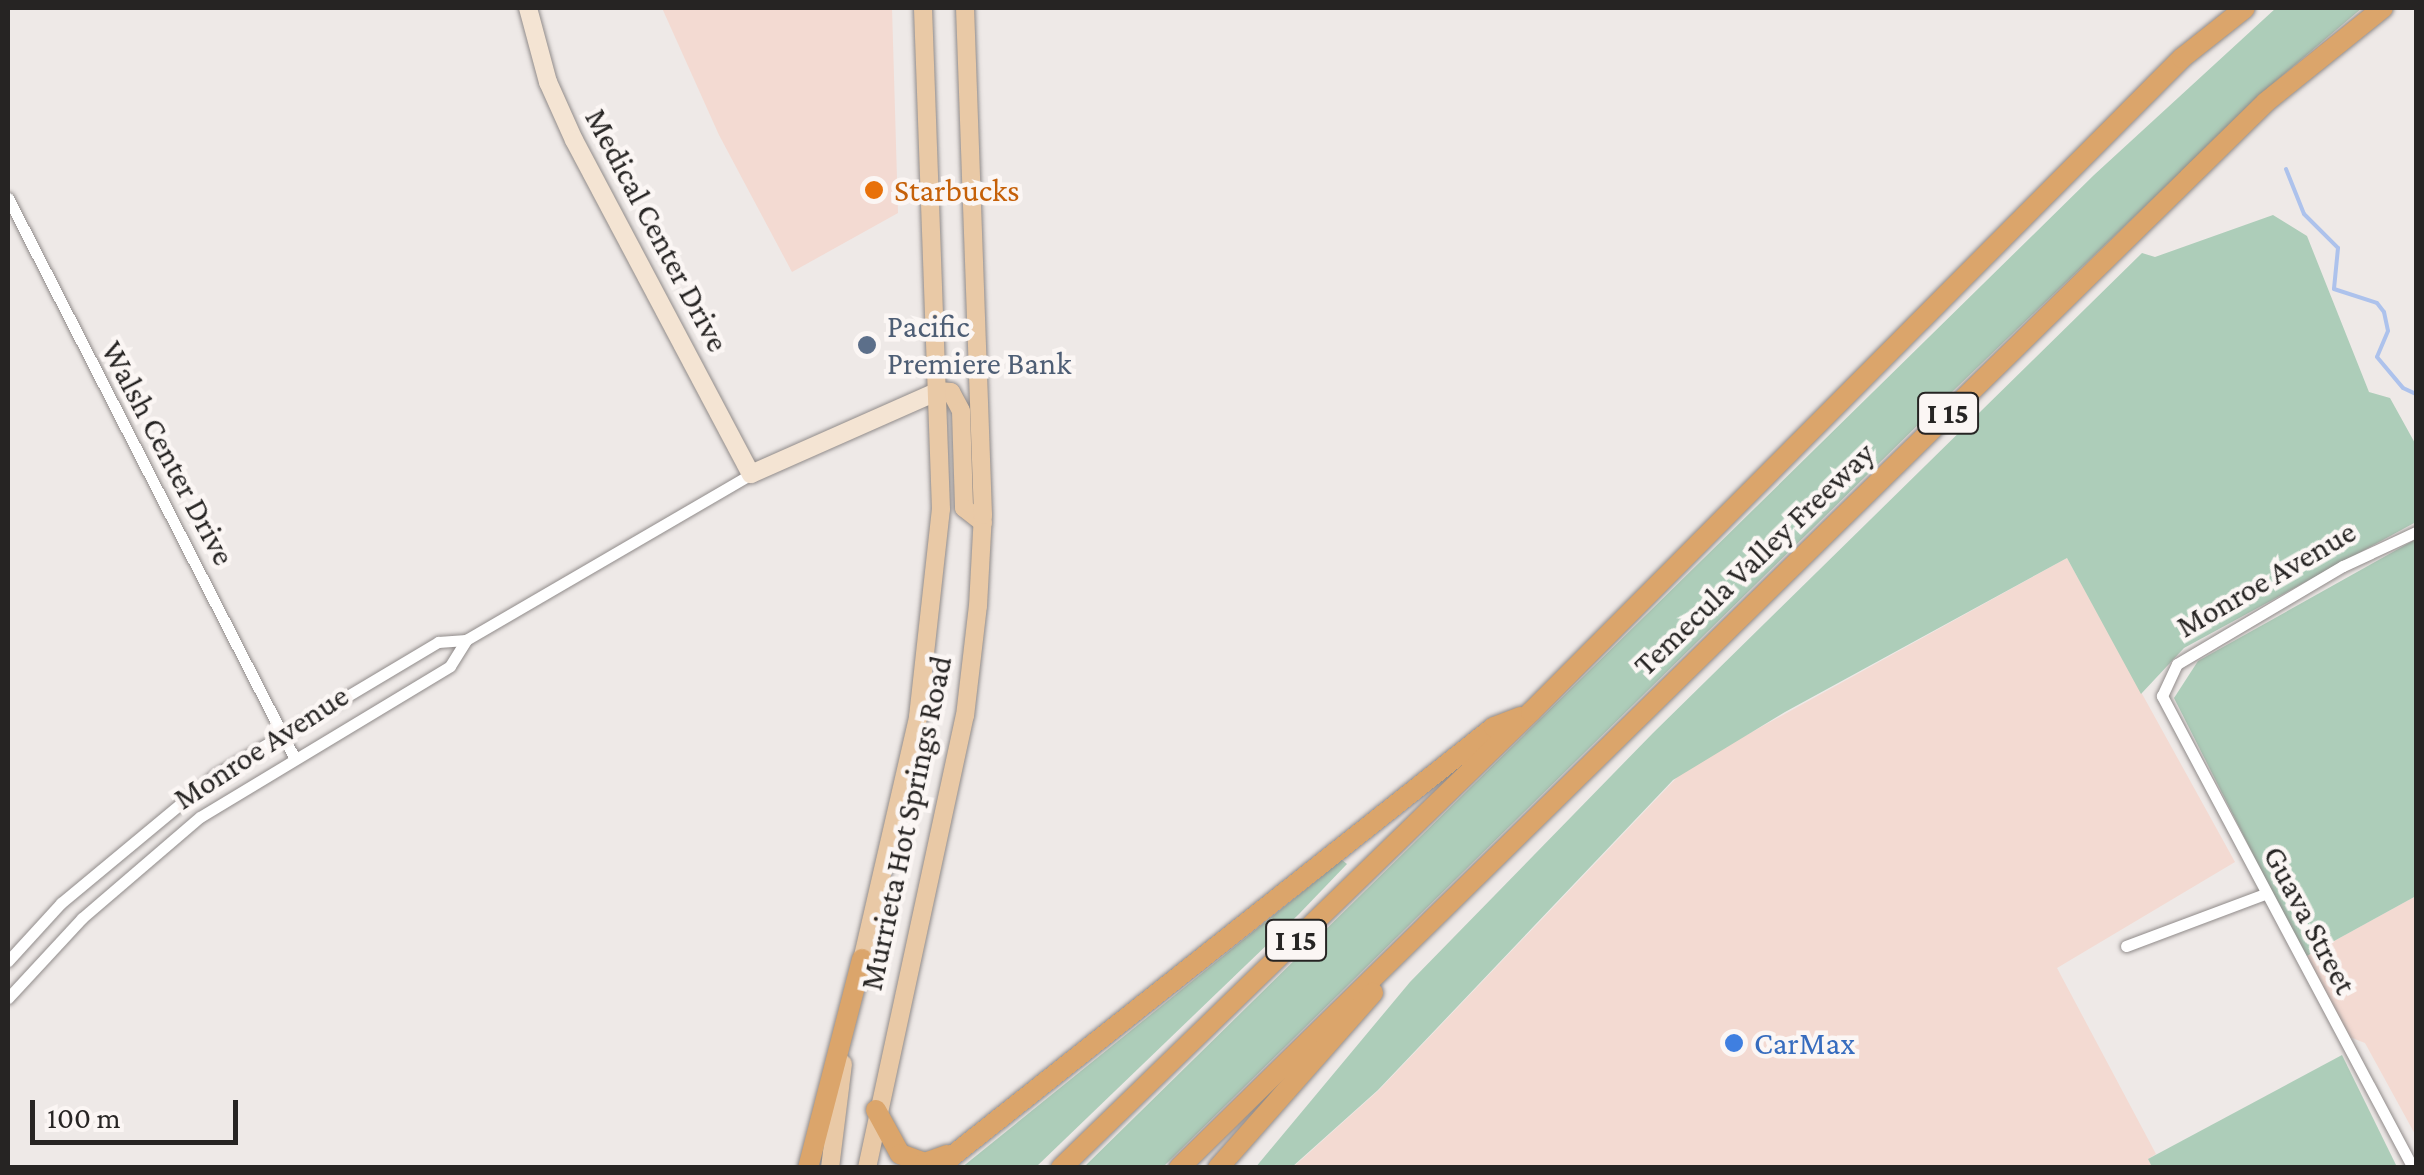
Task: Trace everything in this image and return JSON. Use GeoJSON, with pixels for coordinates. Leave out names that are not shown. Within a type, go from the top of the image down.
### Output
{"type":"FeatureCollection","features":[{"type":"Feature","properties":{"kind":"highway","name":"Temecula Valley Freeway"},"geometry":{"type":"LineString","coordinates":[[1061,1168],[1531,712],[2082,156],[2245,8]]}},
{"type":"Feature","properties":{"kind":"highway","name":"Temecula Valley Freeway"},"geometry":{"type":"LineString","coordinates":[[1179,1168],[1521,828],[2266,102],[2383,8]]}},
{"type":"Feature","properties":{"kind":"highway"},"geometry":{"type":"LineString","coordinates":[[937,1168],[980,1139],[1494,727],[1531,712]]}},
{"type":"Feature","properties":{"kind":"highway"},"geometry":{"type":"LineString","coordinates":[[1218,1168],[1521,828]]}},
{"type":"Feature","properties":{"kind":"highway"},"geometry":{"type":"LineString","coordinates":[[808,1168],[862,959]]}},
{"type":"Feature","properties":{"kind":"highway"},"geometry":{"type":"LineString","coordinates":[[876,1110],[890,1144],[924,1164],[980,1139]]}},
{"type":"Feature","properties":{"kind":"main road","name":"Murrieta Hot Springs Road"},"geometry":{"type":"LineString","coordinates":[[830,1168],[862,959],[918,717],[941,508],[923,8]]}},
{"type":"Feature","properties":{"kind":"main road","name":"Murrieta Hot Springs Road"},"geometry":{"type":"LineString","coordinates":[[867,1168],[876,1110],[965,716],[983,522],[965,8]]}},
{"type":"Feature","properties":{"kind":"main road"},"geometry":{"type":"LineString","coordinates":[[938,392],[951,392],[961,411],[964,508],[983,522]]}},
{"type":"Feature","properties":{"kind":"street","name":"Medical Center Drive"},"geometry":{"type":"LineString","coordinates":[[528,8],[548,82],[574,140],[751,474]]}},
{"type":"Feature","properties":{"kind":"street","name":"Walsh Center Drive"},"geometry":{"type":"LineString","coordinates":[[8,198],[295,759]]}},
{"type":"Feature","properties":{"kind":"street","name":"Monroe Avenue"},"geometry":{"type":"LineString","coordinates":[[8,961],[129,844],[283,732],[438,642],[466,640],[751,474],[938,392]]}},
{"type":"Feature","properties":{"kind":"street","name":"Monroe Avenue"},"geometry":{"type":"LineString","coordinates":[[2162,696],[2178,664],[2343,566],[2416,532]]}},
{"type":"Feature","properties":{"kind":"street","name":"Monroe Avenue"},"geometry":{"type":"LineString","coordinates":[[8,998],[82,918],[200,818],[450,666],[466,640]]}},
{"type":"Feature","properties":{"kind":"street","name":"Guava Street"},"geometry":{"type":"LineString","coordinates":[[2162,696],[2413,1168]]}},
{"type":"Feature","properties":{"kind":"street"},"geometry":{"type":"LineString","coordinates":[[2126,946],[2264,894]]}},
{"type":"Feature","properties":{"kind":"shaded area"},"geometry":{"type":"Polygon","coordinates":[[[662,8],[892,8],[898,213],[792,272],[719,135],[662,8]]]}},
{"type":"Feature","properties":{"kind":"shaded area"},"geometry":{"type":"Polygon","coordinates":[[[2067,558],[2235,862],[2057,968],[2156,1154],[2148,1159],[2152,1167],[1292,1168],[1379,1090],[1685,769],[2067,558]]]}},
{"type":"Feature","properties":{"kind":"shaded area"},"geometry":{"type":"Polygon","coordinates":[[[2416,896],[2416,1136],[2365,1043],[2347,1036],[2305,957],[2416,896]]]}},
{"type":"Feature","properties":{"kind":"green space"},"geometry":{"type":"Polygon","coordinates":[[[2276,8],[2362,8],[2269,87],[1925,418],[1163,1167],[1083,1168],[2094,175],[2276,8]]]}},
{"type":"Feature","properties":{"kind":"green space"},"geometry":{"type":"Polygon","coordinates":[[[2273,215],[2307,236],[2369,392],[2390,398],[2416,445],[2416,522],[2184,648],[2141,694],[2067,558],[1785,712],[1673,780],[1378,1090],[1292,1167],[1255,1168],[1410,982],[1653,733],[2142,253],[2155,257],[2273,215]]]}},
{"type":"Feature","properties":{"kind":"green space"},"geometry":{"type":"Polygon","coordinates":[[[2416,539],[2416,896],[2305,957],[2174,698],[2198,661],[2416,539]]]}},
{"type":"Feature","properties":{"kind":"green space"},"geometry":{"type":"Polygon","coordinates":[[[1342,860],[1347,864],[1299,914],[1036,1167],[961,1168],[1342,860]]]}},
{"type":"Feature","properties":{"kind":"green space"},"geometry":{"type":"Polygon","coordinates":[[[2342,1055],[2397,1167],[2152,1167],[2148,1159],[2342,1055]]]}},
{"type":"Feature","properties":{"kind":"waterway"},"geometry":{"type":"LineString","coordinates":[[2286,169],[2304,214],[2338,248],[2334,289],[2377,303],[2384,312],[2388,331],[2377,357],[2403,388],[2416,394]]}},
{"type":"Feature","properties":{"kind":"waterway"},"geometry":{"type":"LineString","coordinates":[[2416,423],[2416,435]]}},
{"type":"Feature","properties":{"kind":"place","name":"Starbucks"},"geometry":{"type":"Point","coordinates":[874,190]}},
{"type":"Feature","properties":{"kind":"place","name":"Pacific Premiere Bank"},"geometry":{"type":"Point","coordinates":[867,345]}},
{"type":"Feature","properties":{"kind":"place","name":"CarMax"},"geometry":{"type":"Point","coordinates":[1734,1043]}}]}
